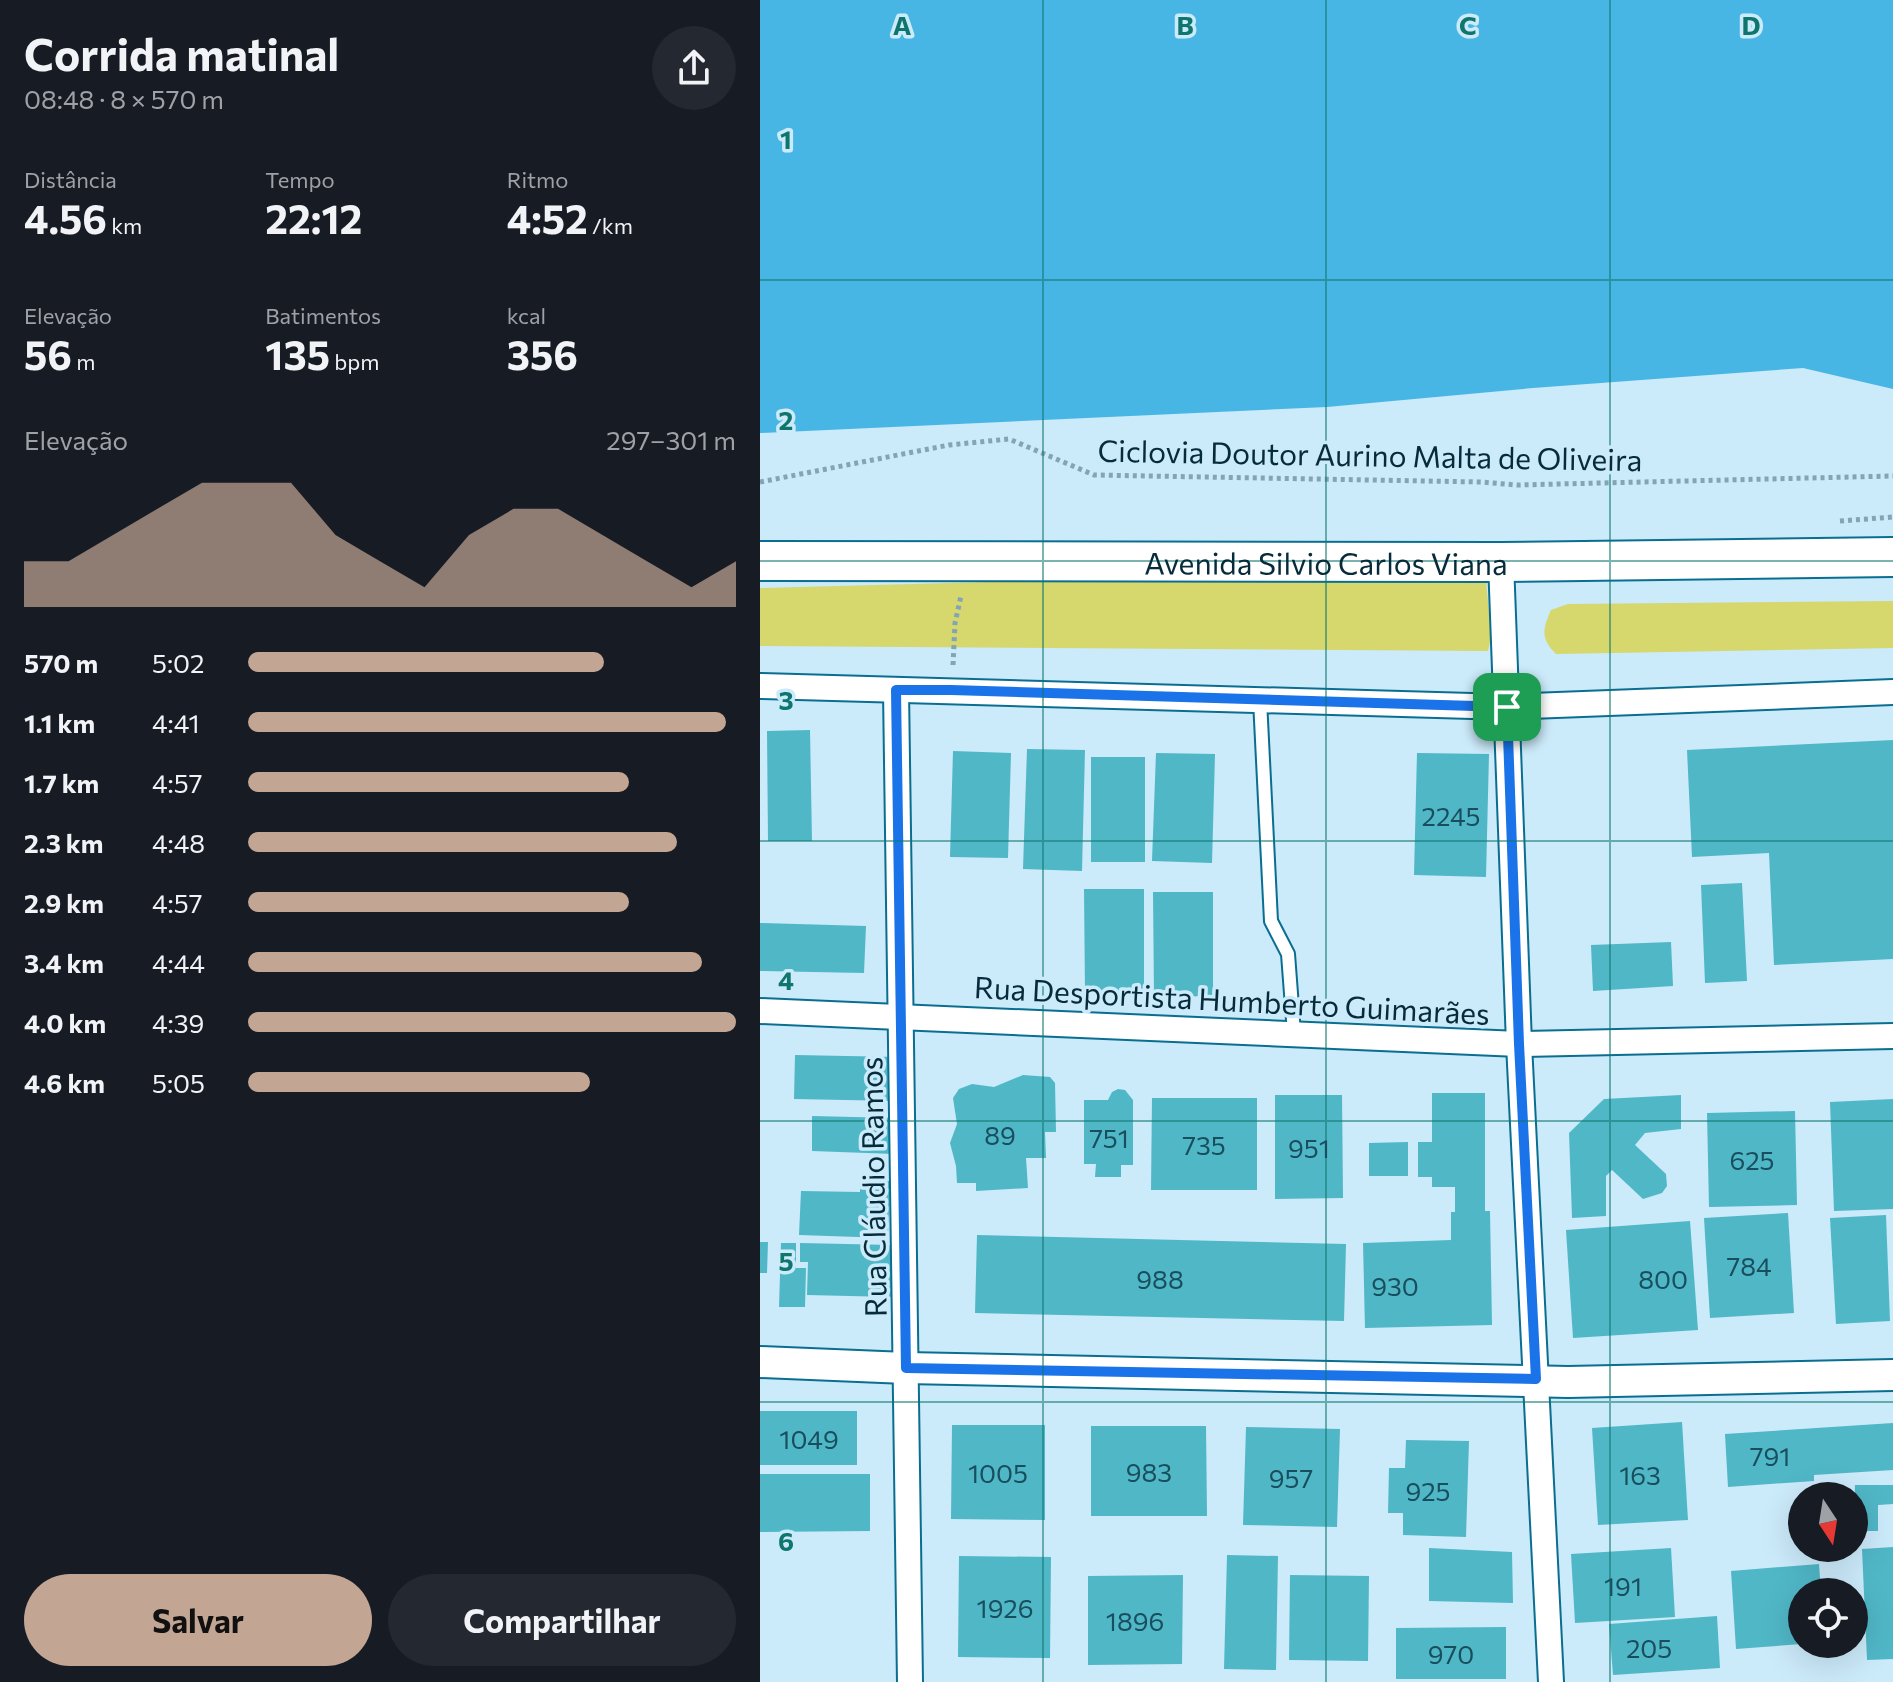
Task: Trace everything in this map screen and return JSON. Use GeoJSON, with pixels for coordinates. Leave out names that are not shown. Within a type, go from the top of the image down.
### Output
{"type":"FeatureCollection","features":[{"type":"Feature","properties":{"kind":"main road","name":"Avenida Silvio Carlos Viana"},"geometry":{"type":"LineString","coordinates":[[760,561],[1501,562],[1893,557]]}},
{"type":"Feature","properties":{"kind":"street"},"geometry":{"type":"LineString","coordinates":[[1501,562],[1519,1044],[1551,1682]]}},
{"type":"Feature","properties":{"kind":"street"},"geometry":{"type":"LineString","coordinates":[[760,686],[1507,707],[1893,692]]}},
{"type":"Feature","properties":{"kind":"street","name":"Rua Cláudio Ramos"},"geometry":{"type":"LineString","coordinates":[[896,690],[910,1682]]}},
{"type":"Feature","properties":{"kind":"street","name":"Rua Desportista Humberto Guimarães"},"geometry":{"type":"LineString","coordinates":[[760,1011],[1519,1044],[1893,1036]]}},
{"type":"Feature","properties":{"kind":"street"},"geometry":{"type":"LineString","coordinates":[[760,1362],[1568,1382],[1893,1375]]}},
{"type":"Feature","properties":{"kind":"lane"},"geometry":{"type":"LineString","coordinates":[[1260,700],[1271,921],[1288,954],[1294,1033]]}},
{"type":"Feature","properties":{"kind":"path","name":"Ciclovia Doutor Aurino Malta de Oliveira"},"geometry":{"type":"LineString","coordinates":[[760,482],[949,445],[1009,439],[1094,475],[1465,481],[1517,485],[1893,476]]}},
{"type":"Feature","properties":{"kind":"path"},"geometry":{"type":"LineString","coordinates":[[951,690],[959,598],[968,591]]}},
{"type":"Feature","properties":{"kind":"shaded area"},"geometry":{"type":"Polygon","coordinates":[[[1474,569],[1486,579],[1491,637],[1488,651],[760,646],[760,588],[1474,569]]]}},
{"type":"Feature","properties":{"kind":"shaded area"},"geometry":{"type":"Polygon","coordinates":[[[1893,601],[1893,648],[1556,654],[1544,634],[1551,610],[1568,604],[1893,601]]]}},
{"type":"Feature","properties":{"kind":"water"},"geometry":{"type":"Polygon","coordinates":[[[760,0],[1893,0],[1893,389],[1803,368],[1327,407],[760,433],[760,0]]]}},
{"type":"Feature","properties":{"kind":"building"},"geometry":{"type":"Polygon","coordinates":[[[810,730],[812,841],[768,841],[767,731],[810,730]]]}},
{"type":"Feature","properties":{"kind":"building"},"geometry":{"type":"Polygon","coordinates":[[[1893,740],[1893,959],[1774,965],[1769,853],[1692,857],[1687,750],[1893,740]]]}},
{"type":"Feature","properties":{"kind":"building"},"geometry":{"type":"Polygon","coordinates":[[[1027,749],[1085,750],[1082,871],[1023,869],[1027,749]]]}},
{"type":"Feature","properties":{"kind":"building"},"geometry":{"type":"Polygon","coordinates":[[[953,751],[1011,753],[1008,858],[950,857],[953,751]]]}},
{"type":"Feature","properties":{"kind":"building"},"geometry":{"type":"Polygon","coordinates":[[[1156,753],[1215,754],[1212,863],[1152,861],[1156,753]]]}},
{"type":"Feature","properties":{"kind":"building"},"geometry":{"type":"Polygon","coordinates":[[[1417,753],[1489,754],[1486,877],[1414,875],[1417,753]]]}},
{"type":"Feature","properties":{"kind":"building"},"geometry":{"type":"Polygon","coordinates":[[[1091,757],[1145,757],[1145,862],[1091,862],[1091,757]]]}},
{"type":"Feature","properties":{"kind":"building"},"geometry":{"type":"Polygon","coordinates":[[[1742,883],[1747,981],[1705,983],[1701,885],[1742,883]]]}},
{"type":"Feature","properties":{"kind":"building"},"geometry":{"type":"Polygon","coordinates":[[[1084,889],[1144,889],[1144,993],[1085,993],[1084,889]]]}},
{"type":"Feature","properties":{"kind":"building"},"geometry":{"type":"Polygon","coordinates":[[[1153,892],[1213,892],[1213,996],[1154,997],[1153,892]]]}},
{"type":"Feature","properties":{"kind":"building"},"geometry":{"type":"Polygon","coordinates":[[[760,923],[866,926],[864,973],[760,971],[760,923]]]}},
{"type":"Feature","properties":{"kind":"building"},"geometry":{"type":"Polygon","coordinates":[[[1671,942],[1673,986],[1593,991],[1591,945],[1671,942]]]}},
{"type":"Feature","properties":{"kind":"building"},"geometry":{"type":"Polygon","coordinates":[[[795,1055],[898,1057],[897,1101],[794,1099],[795,1055]]]}},
{"type":"Feature","properties":{"kind":"building"},"geometry":{"type":"Polygon","coordinates":[[[1023,1075],[1050,1077],[1055,1083],[1056,1132],[1045,1132],[1046,1158],[1026,1158],[1028,1188],[976,1191],[976,1183],[957,1183],[950,1143],[957,1124],[953,1098],[959,1089],[972,1084],[994,1087],[1023,1075]]]}},
{"type":"Feature","properties":{"kind":"building"},"geometry":{"type":"Polygon","coordinates":[[[1125,1090],[1133,1100],[1133,1165],[1121,1165],[1121,1177],[1095,1177],[1096,1164],[1084,1164],[1084,1100],[1108,1100],[1112,1092],[1125,1090]]]}},
{"type":"Feature","properties":{"kind":"building"},"geometry":{"type":"Polygon","coordinates":[[[1432,1093],[1485,1093],[1485,1211],[1490,1211],[1492,1325],[1365,1328],[1363,1243],[1451,1240],[1455,1187],[1432,1187],[1432,1177],[1418,1177],[1418,1142],[1432,1142],[1432,1093]]]}},
{"type":"Feature","properties":{"kind":"building"},"geometry":{"type":"Polygon","coordinates":[[[1275,1095],[1342,1095],[1343,1198],[1275,1199],[1275,1095]]]}},
{"type":"Feature","properties":{"kind":"building"},"geometry":{"type":"Polygon","coordinates":[[[1681,1095],[1681,1129],[1645,1133],[1635,1145],[1666,1174],[1667,1186],[1662,1193],[1643,1199],[1612,1170],[1606,1176],[1606,1216],[1572,1218],[1569,1133],[1604,1099],[1681,1095]]]}},
{"type":"Feature","properties":{"kind":"building"},"geometry":{"type":"Polygon","coordinates":[[[1152,1098],[1257,1098],[1257,1190],[1151,1190],[1152,1098]]]}},
{"type":"Feature","properties":{"kind":"building"},"geometry":{"type":"Polygon","coordinates":[[[1893,1099],[1893,1209],[1834,1211],[1830,1102],[1893,1099]]]}},
{"type":"Feature","properties":{"kind":"building"},"geometry":{"type":"Polygon","coordinates":[[[1795,1111],[1797,1205],[1709,1207],[1707,1113],[1795,1111]]]}},
{"type":"Feature","properties":{"kind":"building"},"geometry":{"type":"Polygon","coordinates":[[[812,1116],[895,1118],[894,1154],[812,1151],[812,1116]]]}},
{"type":"Feature","properties":{"kind":"building"},"geometry":{"type":"Polygon","coordinates":[[[1408,1142],[1408,1176],[1369,1176],[1369,1143],[1408,1142]]]}},
{"type":"Feature","properties":{"kind":"building"},"geometry":{"type":"Polygon","coordinates":[[[860,1181],[890,1181],[888,1238],[799,1235],[801,1191],[860,1192],[860,1181]]]}},
{"type":"Feature","properties":{"kind":"building"},"geometry":{"type":"Polygon","coordinates":[[[1788,1213],[1794,1313],[1710,1318],[1704,1218],[1788,1213]]]}},
{"type":"Feature","properties":{"kind":"building"},"geometry":{"type":"Polygon","coordinates":[[[1886,1215],[1890,1321],[1836,1324],[1830,1218],[1886,1215]]]}},
{"type":"Feature","properties":{"kind":"building"},"geometry":{"type":"Polygon","coordinates":[[[1690,1221],[1698,1330],[1573,1338],[1566,1230],[1690,1221]]]}},
{"type":"Feature","properties":{"kind":"building"},"geometry":{"type":"Polygon","coordinates":[[[977,1235],[1346,1244],[1344,1321],[975,1313],[977,1235]]]}},
{"type":"Feature","properties":{"kind":"building"},"geometry":{"type":"Polygon","coordinates":[[[760,1242],[768,1242],[767,1273],[760,1273],[760,1242]]]}},
{"type":"Feature","properties":{"kind":"building"},"geometry":{"type":"Polygon","coordinates":[[[781,1243],[796,1243],[796,1268],[806,1268],[805,1307],[779,1307],[781,1243]]]}},
{"type":"Feature","properties":{"kind":"building"},"geometry":{"type":"Polygon","coordinates":[[[800,1243],[893,1245],[892,1297],[807,1295],[808,1262],[800,1262],[800,1243]]]}},
{"type":"Feature","properties":{"kind":"building"},"geometry":{"type":"Polygon","coordinates":[[[760,1411],[857,1411],[857,1465],[760,1465],[760,1411]]]}},
{"type":"Feature","properties":{"kind":"building"},"geometry":{"type":"Polygon","coordinates":[[[1682,1422],[1688,1520],[1598,1525],[1592,1428],[1682,1422]]]}},
{"type":"Feature","properties":{"kind":"building"},"geometry":{"type":"Polygon","coordinates":[[[1893,1423],[1893,1470],[1814,1475],[1814,1481],[1728,1487],[1725,1434],[1893,1423]]]}},
{"type":"Feature","properties":{"kind":"building"},"geometry":{"type":"Polygon","coordinates":[[[952,1425],[1045,1425],[1045,1520],[951,1519],[952,1425]]]}},
{"type":"Feature","properties":{"kind":"building"},"geometry":{"type":"Polygon","coordinates":[[[1091,1426],[1206,1426],[1207,1516],[1091,1516],[1091,1426]]]}},
{"type":"Feature","properties":{"kind":"building"},"geometry":{"type":"Polygon","coordinates":[[[1246,1427],[1340,1429],[1337,1527],[1243,1525],[1246,1427]]]}},
{"type":"Feature","properties":{"kind":"building"},"geometry":{"type":"Polygon","coordinates":[[[1406,1440],[1469,1441],[1466,1537],[1403,1535],[1403,1513],[1388,1513],[1389,1468],[1405,1468],[1406,1440]]]}},
{"type":"Feature","properties":{"kind":"building"},"geometry":{"type":"Polygon","coordinates":[[[760,1474],[870,1474],[870,1531],[760,1532],[760,1474]]]}},
{"type":"Feature","properties":{"kind":"building"},"geometry":{"type":"Polygon","coordinates":[[[1868,1485],[1893,1485],[1893,1504],[1878,1505],[1878,1531],[1868,1531],[1868,1485]]]}},
{"type":"Feature","properties":{"kind":"building"},"geometry":{"type":"Polygon","coordinates":[[[1893,1547],[1893,1659],[1867,1660],[1868,1578],[1863,1578],[1863,1562],[1868,1562],[1868,1549],[1893,1547]]]}},
{"type":"Feature","properties":{"kind":"building"},"geometry":{"type":"Polygon","coordinates":[[[1429,1548],[1512,1552],[1513,1603],[1429,1601],[1429,1548]]]}},
{"type":"Feature","properties":{"kind":"building"},"geometry":{"type":"Polygon","coordinates":[[[1671,1548],[1675,1617],[1575,1623],[1571,1554],[1671,1548]]]}},
{"type":"Feature","properties":{"kind":"building"},"geometry":{"type":"Polygon","coordinates":[[[1227,1555],[1278,1556],[1276,1670],[1224,1669],[1227,1555]]]}},
{"type":"Feature","properties":{"kind":"building"},"geometry":{"type":"Polygon","coordinates":[[[959,1556],[1051,1557],[1050,1658],[958,1657],[959,1556]]]}},
{"type":"Feature","properties":{"kind":"building"},"geometry":{"type":"Polygon","coordinates":[[[1819,1564],[1820,1578],[1788,1578],[1788,1645],[1736,1649],[1731,1571],[1819,1564]]]}},
{"type":"Feature","properties":{"kind":"building"},"geometry":{"type":"Polygon","coordinates":[[[1183,1575],[1182,1664],[1088,1665],[1088,1576],[1183,1575]]]}},
{"type":"Feature","properties":{"kind":"building"},"geometry":{"type":"Polygon","coordinates":[[[1290,1575],[1369,1576],[1368,1661],[1289,1660],[1290,1575]]]}},
{"type":"Feature","properties":{"kind":"building"},"geometry":{"type":"Polygon","coordinates":[[[1717,1616],[1720,1668],[1613,1675],[1609,1624],[1717,1616]]]}},
{"type":"Feature","properties":{"kind":"building"},"geometry":{"type":"Polygon","coordinates":[[[1506,1627],[1506,1679],[1396,1679],[1396,1628],[1506,1627]]]}},
{"type":"Feature","properties":{"kind":"route"},"geometry":{"type":"LineString","coordinates":[[896,690],[1507,707],[1519,1044],[1536,1379],[906,1368],[896,690]]}}]}
